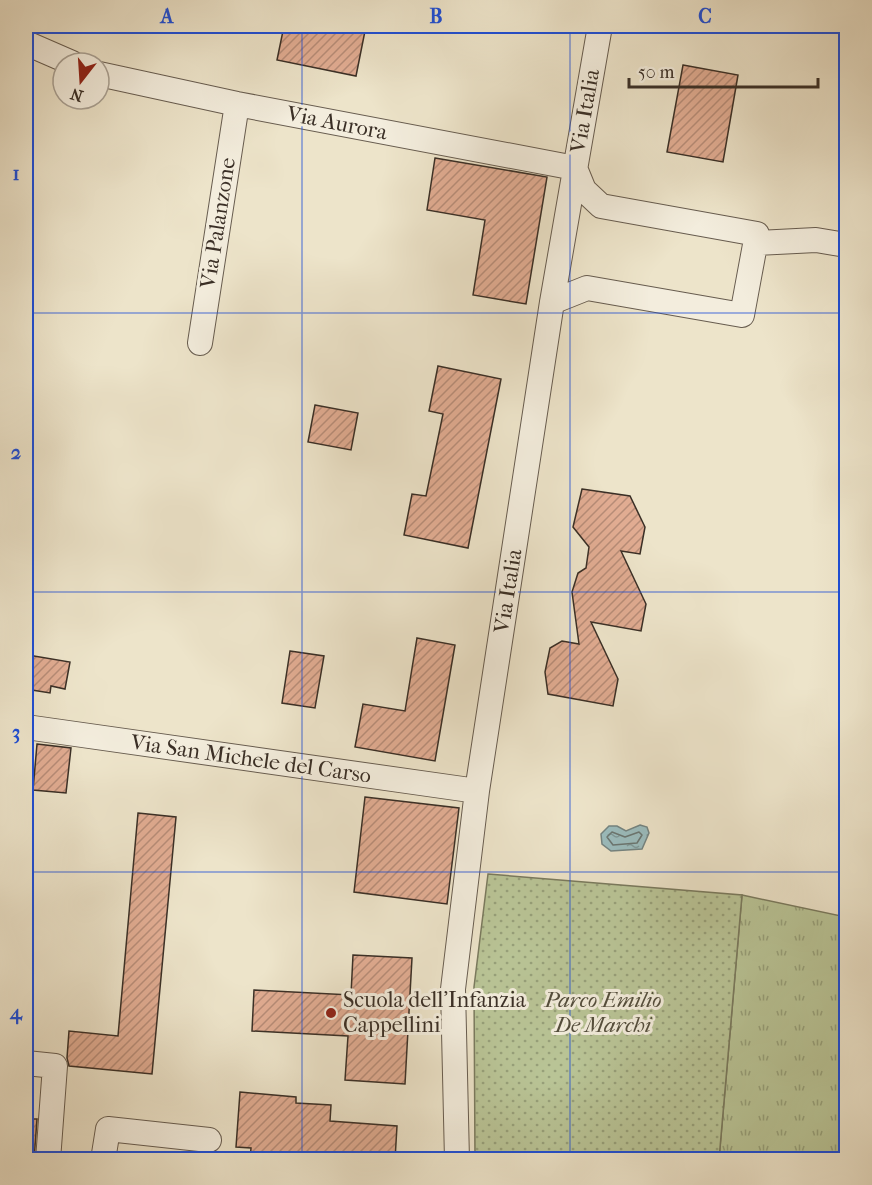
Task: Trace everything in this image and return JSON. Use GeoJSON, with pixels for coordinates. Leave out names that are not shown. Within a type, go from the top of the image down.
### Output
{"type":"FeatureCollection","features":[{"type":"Feature","properties":{"kind":"street","name":"Via Italia"},"geometry":{"type":"LineString","coordinates":[[457,1160],[453,989],[477,791],[552,302],[600,26]]}},
{"type":"Feature","properties":{"kind":"street"},"geometry":{"type":"LineString","coordinates":[[26,43],[51,54]]}},
{"type":"Feature","properties":{"kind":"street","name":"Via Aurora"},"geometry":{"type":"LineString","coordinates":[[111,77],[237,104],[575,168]]}},
{"type":"Feature","properties":{"kind":"street","name":"Via Palanzone"},"geometry":{"type":"LineString","coordinates":[[200,343],[237,104]]}},
{"type":"Feature","properties":{"kind":"street"},"geometry":{"type":"LineString","coordinates":[[552,302],[587,288],[742,315],[757,234],[601,206],[584,190],[575,168]]}},
{"type":"Feature","properties":{"kind":"street"},"geometry":{"type":"LineString","coordinates":[[755,243],[816,240],[846,245]]}},
{"type":"Feature","properties":{"kind":"street","name":"Via San Michele del Carso"},"geometry":{"type":"LineString","coordinates":[[26,727],[477,791]]}},
{"type":"Feature","properties":{"kind":"street"},"geometry":{"type":"LineString","coordinates":[[26,1063],[55,1066],[48,1160]]}},
{"type":"Feature","properties":{"kind":"street"},"geometry":{"type":"LineString","coordinates":[[103,1160],[108,1129],[209,1140]]}},
{"type":"Feature","properties":{"kind":"green space","name":"Parco Emilio De Marchi"},"geometry":{"type":"Polygon","coordinates":[[[488,874],[742,895],[719,1159],[475,1159],[474,987],[488,874]]]}},
{"type":"Feature","properties":{"kind":"green space"},"geometry":{"type":"Polygon","coordinates":[[[742,895],[846,917],[846,1159],[719,1160],[742,895]]]}},
{"type":"Feature","properties":{"kind":"water"},"geometry":{"type":"Polygon","coordinates":[[[640,825],[647,827],[649,833],[642,849],[611,851],[602,844],[601,834],[609,826],[617,826],[626,831],[640,825]]]}},
{"type":"Feature","properties":{"kind":"building"},"geometry":{"type":"Polygon","coordinates":[[[284,26],[366,26],[356,76],[277,60],[284,26]]]}},
{"type":"Feature","properties":{"kind":"building"},"geometry":{"type":"Polygon","coordinates":[[[683,65],[738,75],[723,162],[667,152],[683,65]]]}},
{"type":"Feature","properties":{"kind":"building"},"geometry":{"type":"Polygon","coordinates":[[[435,158],[547,177],[526,304],[473,295],[485,220],[427,210],[435,158]]]}},
{"type":"Feature","properties":{"kind":"building"},"geometry":{"type":"Polygon","coordinates":[[[438,366],[501,379],[468,548],[404,535],[412,494],[426,496],[443,414],[429,411],[438,366]]]}},
{"type":"Feature","properties":{"kind":"building"},"geometry":{"type":"Polygon","coordinates":[[[315,405],[358,413],[351,450],[308,442],[315,405]]]}},
{"type":"Feature","properties":{"kind":"building"},"geometry":{"type":"Polygon","coordinates":[[[582,489],[630,496],[645,527],[640,554],[621,551],[646,604],[641,631],[591,622],[618,679],[613,706],[548,694],[545,672],[550,648],[562,641],[579,644],[572,592],[578,573],[586,568],[589,547],[573,527],[582,489]]]}},
{"type":"Feature","properties":{"kind":"building"},"geometry":{"type":"Polygon","coordinates":[[[417,638],[455,645],[435,761],[355,747],[363,704],[405,711],[417,638]]]}},
{"type":"Feature","properties":{"kind":"building"},"geometry":{"type":"Polygon","coordinates":[[[290,651],[324,656],[315,708],[282,703],[290,651]]]}},
{"type":"Feature","properties":{"kind":"building"},"geometry":{"type":"Polygon","coordinates":[[[28,655],[70,662],[65,689],[51,686],[50,693],[26,689],[28,655]]]}},
{"type":"Feature","properties":{"kind":"building"},"geometry":{"type":"Polygon","coordinates":[[[37,744],[71,748],[66,793],[33,790],[37,744]]]}},
{"type":"Feature","properties":{"kind":"building"},"geometry":{"type":"Polygon","coordinates":[[[365,797],[459,808],[447,904],[354,892],[365,797]]]}},
{"type":"Feature","properties":{"kind":"building"},"geometry":{"type":"Polygon","coordinates":[[[138,813],[176,817],[152,1074],[69,1066],[67,1058],[69,1031],[118,1036],[138,813]]]}},
{"type":"Feature","properties":{"kind":"building","name":"Scuola dell'Infanzia Cappellini"},"geometry":{"type":"Polygon","coordinates":[[[353,955],[412,958],[405,1084],[345,1080],[348,1036],[252,1031],[254,990],[351,995],[353,955]]]}},
{"type":"Feature","properties":{"kind":"building"},"geometry":{"type":"Polygon","coordinates":[[[240,1092],[296,1097],[296,1103],[331,1105],[330,1121],[397,1126],[395,1160],[250,1160],[251,1148],[236,1147],[240,1092]]]}},
{"type":"Feature","properties":{"kind":"building"},"geometry":{"type":"Polygon","coordinates":[[[26,1119],[37,1119],[34,1160],[26,1160],[26,1119]]]}},
{"type":"Feature","properties":{"kind":"place","name":"Scuola dell'Infanzia Cappellini"},"geometry":{"type":"Point","coordinates":[331,1013]}}]}
